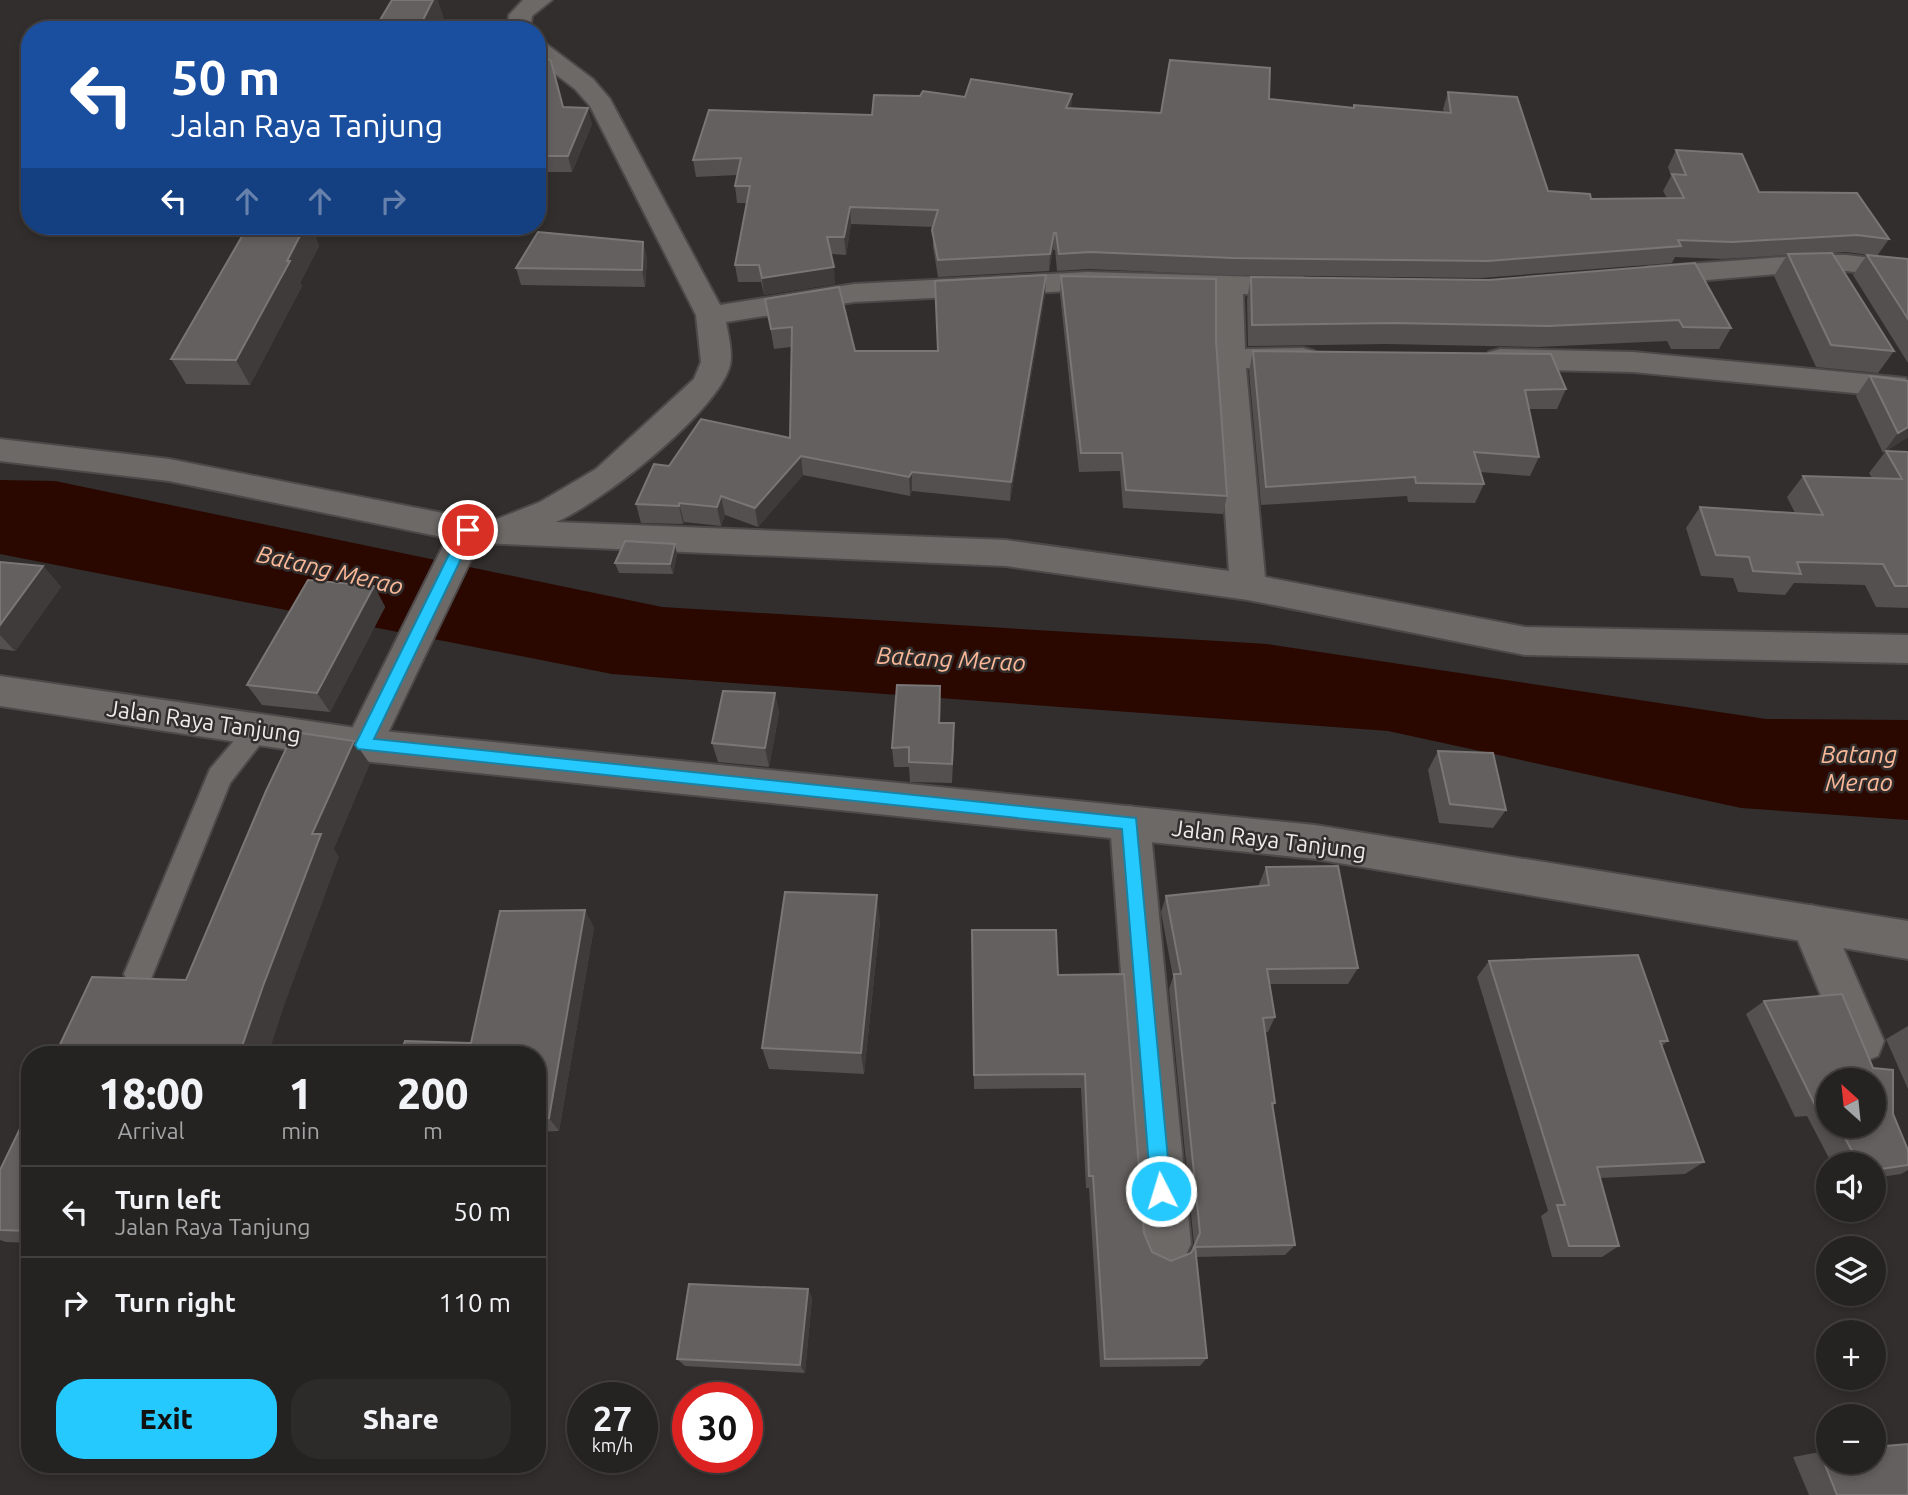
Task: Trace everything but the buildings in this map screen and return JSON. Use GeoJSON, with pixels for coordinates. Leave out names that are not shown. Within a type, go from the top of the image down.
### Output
{"type":"FeatureCollection","features":[{"type":"Feature","properties":{"kind":"street"},"geometry":{"type":"LineString","coordinates":[[519,21],[521,14],[541,0]]}},
{"type":"Feature","properties":{"kind":"street"},"geometry":{"type":"LineString","coordinates":[[363,745],[402,664],[476,533],[552,510],[581,495],[636,453],[691,402],[708,383],[716,362],[711,316],[601,104],[584,84],[546,55]]}},
{"type":"Feature","properties":{"kind":"street"},"geometry":{"type":"LineString","coordinates":[[1618,278],[1908,270]]}},
{"type":"Feature","properties":{"kind":"street"},"geometry":{"type":"LineString","coordinates":[[711,316],[854,293],[1088,281],[1332,288]]}},
{"type":"Feature","properties":{"kind":"street"},"geometry":{"type":"LineString","coordinates":[[1229,287],[1230,359],[1248,587]]}},
{"type":"Feature","properties":{"kind":"street"},"geometry":{"type":"LineString","coordinates":[[1885,354],[1907,389]]}},
{"type":"Feature","properties":{"kind":"street"},"geometry":{"type":"LineString","coordinates":[[1230,359],[1334,357]]}},
{"type":"Feature","properties":{"kind":"street"},"geometry":{"type":"LineString","coordinates":[[1469,359],[1633,362],[1907,389]]}},
{"type":"Feature","properties":{"kind":"street"},"geometry":{"type":"LineString","coordinates":[[0,450],[169,470],[476,533],[1006,554],[1248,587],[1525,641],[1908,649]]}},
{"type":"Feature","properties":{"kind":"street","name":"Jalan Raya Tanjung"},"geometry":{"type":"LineString","coordinates":[[0,691],[363,745],[1315,842],[1908,940]]}},
{"type":"Feature","properties":{"kind":"street"},"geometry":{"type":"LineString","coordinates":[[1130,823],[1166,1244]]}},
{"type":"Feature","properties":{"kind":"street"},"geometry":{"type":"LineString","coordinates":[[1812,924],[1873,1068]]}},
{"type":"Feature","properties":{"kind":"lane"},"geometry":{"type":"LineString","coordinates":[[139,974],[219,777],[259,729]]}},
{"type":"Feature","properties":{"kind":"water","name":"Batang Merao"},"geometry":{"type":"Polygon","coordinates":[[[0,480],[55,481],[662,607],[1267,644],[1766,719],[1908,720],[1908,820],[1741,808],[1388,731],[612,674],[0,554],[0,480]]]}},
{"type":"Feature","properties":{"kind":"route"},"geometry":{"type":"LineString","coordinates":[[468,530],[363,745],[1130,823],[1161,1191]]}}]}
